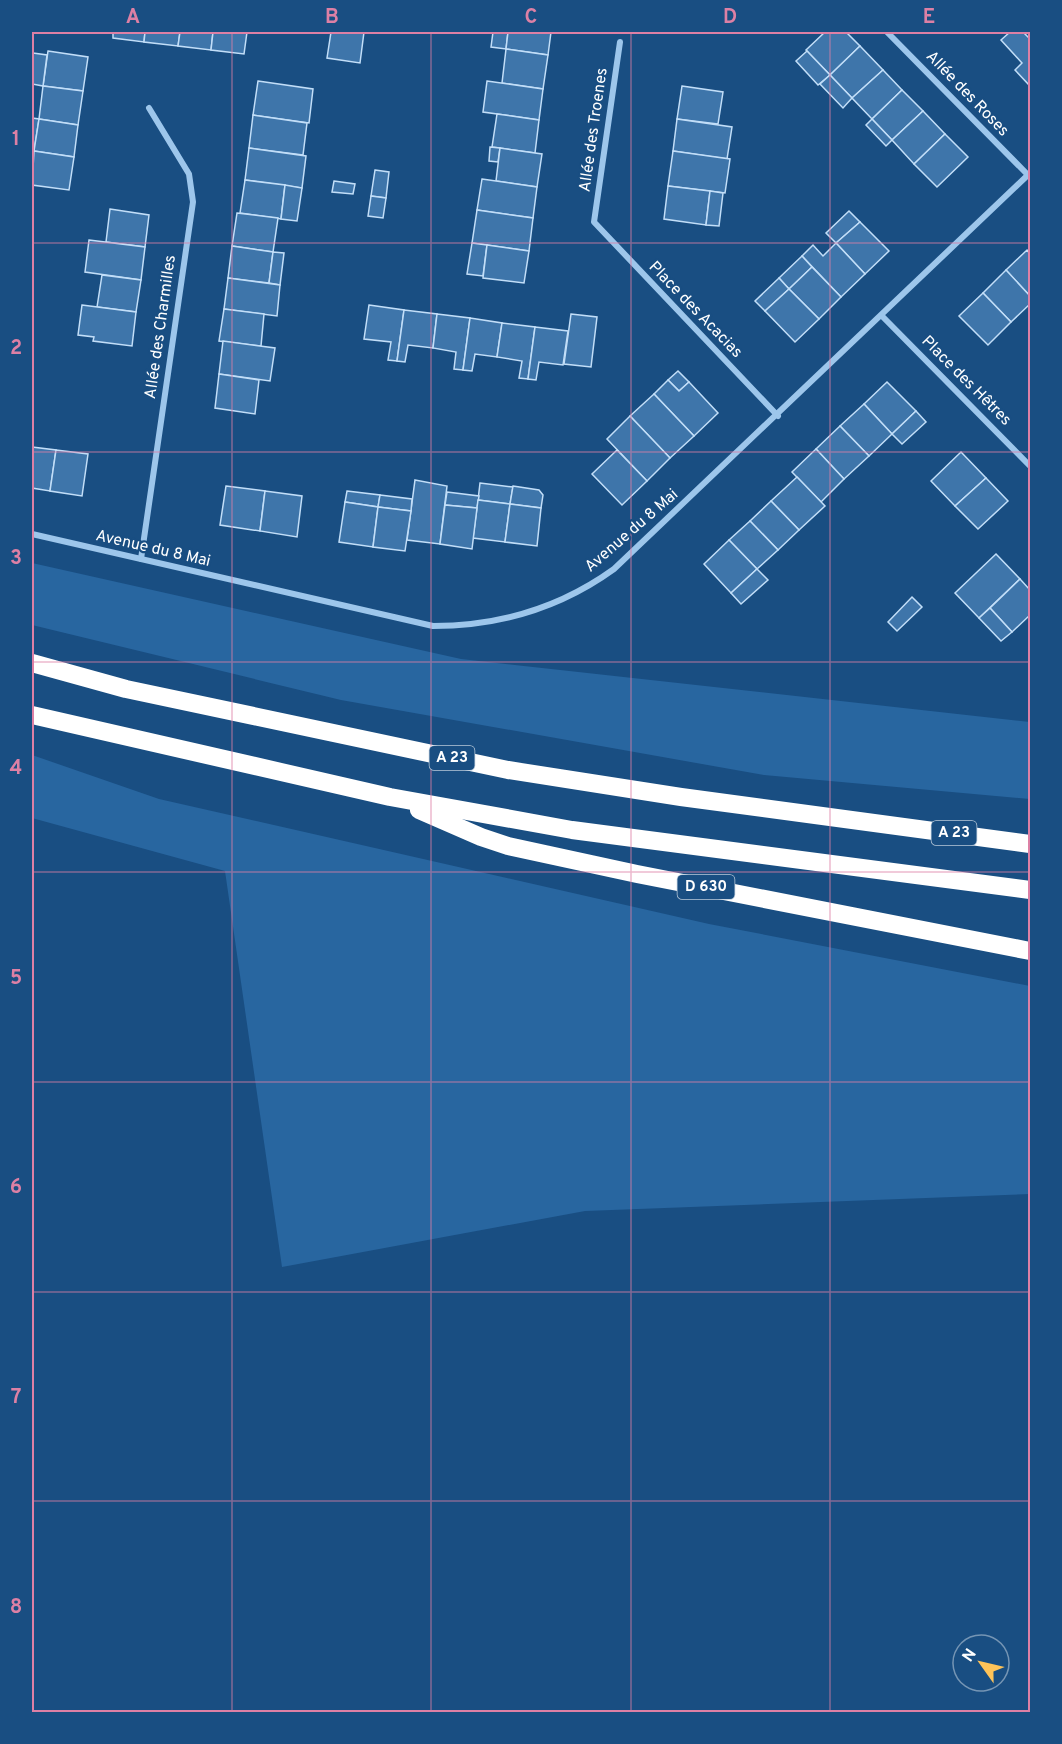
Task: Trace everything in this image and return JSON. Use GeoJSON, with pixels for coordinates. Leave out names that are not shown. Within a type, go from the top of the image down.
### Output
{"type":"FeatureCollection","features":[{"type":"Feature","properties":{"kind":"highway","name":"A 23"},"geometry":{"type":"LineString","coordinates":[[32,663],[136,691],[508,770],[681,797],[1030,844]]}},
{"type":"Feature","properties":{"kind":"highway"},"geometry":{"type":"LineString","coordinates":[[32,715],[390,797],[659,843],[1030,890]]}},
{"type":"Feature","properties":{"kind":"highway","name":"D 630"},"geometry":{"type":"LineString","coordinates":[[390,797],[481,837],[508,846],[637,874],[1030,951]]}},
{"type":"Feature","properties":{"kind":"street","name":"Allée des Roses"},"geometry":{"type":"LineString","coordinates":[[887,32],[1029,174]]}},
{"type":"Feature","properties":{"kind":"street","name":"Allée des Troenes"},"geometry":{"type":"LineString","coordinates":[[594,222],[620,42]]}},
{"type":"Feature","properties":{"kind":"street","name":"Allée des Charmilles"},"geometry":{"type":"LineString","coordinates":[[141,559],[193,202],[189,174],[149,108]]}},
{"type":"Feature","properties":{"kind":"street","name":"Avenue du 8 Mai"},"geometry":{"type":"LineString","coordinates":[[32,534],[422,624],[456,626],[507,618],[538,609],[578,593],[614,569],[778,416],[1029,174]]}},
{"type":"Feature","properties":{"kind":"street","name":"Place des Acacias"},"geometry":{"type":"LineString","coordinates":[[594,222],[778,416]]}},
{"type":"Feature","properties":{"kind":"street","name":"Place des Hêtres"},"geometry":{"type":"LineString","coordinates":[[882,316],[1030,466]]}},
{"type":"Feature","properties":{"kind":"shaded area"},"geometry":{"type":"Polygon","coordinates":[[[32,563],[461,659],[1030,722],[1030,799],[764,775],[341,700],[32,625],[32,563]]]}},
{"type":"Feature","properties":{"kind":"shaded area"},"geometry":{"type":"Polygon","coordinates":[[[32,755],[159,799],[709,924],[1030,986],[1030,1194],[585,1211],[282,1267],[225,871],[32,818],[32,755]]]}},
{"type":"Feature","properties":{"kind":"building"},"geometry":{"type":"Polygon","coordinates":[[[113,32],[145,32],[144,42],[113,38],[113,32]]]}},
{"type":"Feature","properties":{"kind":"building"},"geometry":{"type":"Polygon","coordinates":[[[145,32],[180,32],[178,46],[144,42],[145,32]]]}},
{"type":"Feature","properties":{"kind":"building"},"geometry":{"type":"Polygon","coordinates":[[[180,32],[213,32],[211,50],[178,46],[180,32]]]}},
{"type":"Feature","properties":{"kind":"building"},"geometry":{"type":"Polygon","coordinates":[[[213,32],[247,32],[244,54],[211,50],[213,32]]]}},
{"type":"Feature","properties":{"kind":"building"},"geometry":{"type":"Polygon","coordinates":[[[331,32],[364,32],[360,63],[327,58],[331,32]]]}},
{"type":"Feature","properties":{"kind":"building"},"geometry":{"type":"Polygon","coordinates":[[[493,32],[508,32],[506,49],[491,47],[493,32]]]}},
{"type":"Feature","properties":{"kind":"building"},"geometry":{"type":"Polygon","coordinates":[[[508,32],[551,32],[548,55],[506,49],[508,32]]]}},
{"type":"Feature","properties":{"kind":"building"},"geometry":{"type":"Polygon","coordinates":[[[825,32],[846,32],[860,46],[830,75],[806,50],[825,32]]]}},
{"type":"Feature","properties":{"kind":"building"},"geometry":{"type":"Polygon","coordinates":[[[1010,32],[1023,32],[1030,39],[1030,86],[1015,70],[1022,63],[1001,40],[1010,32]]]}},
{"type":"Feature","properties":{"kind":"building"},"geometry":{"type":"Polygon","coordinates":[[[860,46],[883,70],[852,98],[830,75],[860,46]]]}},
{"type":"Feature","properties":{"kind":"building"},"geometry":{"type":"Polygon","coordinates":[[[506,49],[548,55],[543,89],[502,83],[506,49]]]}},
{"type":"Feature","properties":{"kind":"building"},"geometry":{"type":"Polygon","coordinates":[[[48,51],[88,57],[83,91],[43,86],[48,51]]]}},
{"type":"Feature","properties":{"kind":"building"},"geometry":{"type":"Polygon","coordinates":[[[807,51],[830,75],[818,85],[796,61],[807,51]]]}},
{"type":"Feature","properties":{"kind":"building"},"geometry":{"type":"Polygon","coordinates":[[[33,53],[47,55],[43,86],[32,84],[33,53]]]}},
{"type":"Feature","properties":{"kind":"building"},"geometry":{"type":"Polygon","coordinates":[[[883,70],[902,90],[872,119],[852,98],[883,70]]]}},
{"type":"Feature","properties":{"kind":"building"},"geometry":{"type":"Polygon","coordinates":[[[830,75],[852,98],[843,108],[820,84],[830,75]]]}},
{"type":"Feature","properties":{"kind":"building"},"geometry":{"type":"Polygon","coordinates":[[[258,81],[313,89],[309,123],[253,115],[258,81]]]}},
{"type":"Feature","properties":{"kind":"building"},"geometry":{"type":"Polygon","coordinates":[[[487,81],[543,89],[539,120],[483,112],[487,81]]]}},
{"type":"Feature","properties":{"kind":"building"},"geometry":{"type":"Polygon","coordinates":[[[43,86],[83,91],[78,125],[39,119],[43,86]]]}},
{"type":"Feature","properties":{"kind":"building"},"geometry":{"type":"Polygon","coordinates":[[[682,86],[723,92],[718,124],[677,119],[682,86]]]}},
{"type":"Feature","properties":{"kind":"building"},"geometry":{"type":"Polygon","coordinates":[[[902,90],[923,111],[892,140],[872,119],[902,90]]]}},
{"type":"Feature","properties":{"kind":"building"},"geometry":{"type":"Polygon","coordinates":[[[923,111],[945,134],[914,164],[892,140],[923,111]]]}},
{"type":"Feature","properties":{"kind":"building"},"geometry":{"type":"Polygon","coordinates":[[[497,114],[539,120],[535,153],[492,147],[497,114]]]}},
{"type":"Feature","properties":{"kind":"building"},"geometry":{"type":"Polygon","coordinates":[[[253,115],[307,123],[303,155],[249,148],[253,115]]]}},
{"type":"Feature","properties":{"kind":"building"},"geometry":{"type":"Polygon","coordinates":[[[32,118],[39,119],[34,151],[32,151],[32,118]]]}},
{"type":"Feature","properties":{"kind":"building"},"geometry":{"type":"Polygon","coordinates":[[[39,119],[78,125],[74,157],[34,151],[39,119]]]}},
{"type":"Feature","properties":{"kind":"building"},"geometry":{"type":"Polygon","coordinates":[[[677,119],[732,127],[727,159],[673,151],[677,119]]]}},
{"type":"Feature","properties":{"kind":"building"},"geometry":{"type":"Polygon","coordinates":[[[872,119],[892,140],[886,146],[866,125],[872,119]]]}},
{"type":"Feature","properties":{"kind":"building"},"geometry":{"type":"Polygon","coordinates":[[[945,134],[968,157],[937,187],[914,164],[945,134]]]}},
{"type":"Feature","properties":{"kind":"building"},"geometry":{"type":"Polygon","coordinates":[[[490,147],[500,148],[498,162],[489,161],[490,147]]]}},
{"type":"Feature","properties":{"kind":"building"},"geometry":{"type":"Polygon","coordinates":[[[249,148],[306,156],[302,188],[245,180],[249,148]]]}},
{"type":"Feature","properties":{"kind":"building"},"geometry":{"type":"Polygon","coordinates":[[[500,148],[542,154],[537,187],[496,181],[500,148]]]}},
{"type":"Feature","properties":{"kind":"building"},"geometry":{"type":"Polygon","coordinates":[[[34,151],[74,157],[69,190],[32,185],[34,151]]]}},
{"type":"Feature","properties":{"kind":"building"},"geometry":{"type":"Polygon","coordinates":[[[673,151],[730,159],[725,193],[668,186],[673,151]]]}},
{"type":"Feature","properties":{"kind":"building"},"geometry":{"type":"Polygon","coordinates":[[[375,170],[389,172],[386,198],[371,196],[375,170]]]}},
{"type":"Feature","properties":{"kind":"building"},"geometry":{"type":"Polygon","coordinates":[[[482,179],[537,187],[533,218],[477,210],[482,179]]]}},
{"type":"Feature","properties":{"kind":"building"},"geometry":{"type":"Polygon","coordinates":[[[245,180],[285,185],[281,219],[240,213],[245,180]]]}},
{"type":"Feature","properties":{"kind":"building"},"geometry":{"type":"Polygon","coordinates":[[[334,181],[355,184],[353,194],[332,192],[334,181]]]}},
{"type":"Feature","properties":{"kind":"building"},"geometry":{"type":"Polygon","coordinates":[[[285,185],[302,188],[297,221],[281,219],[285,185]]]}},
{"type":"Feature","properties":{"kind":"building"},"geometry":{"type":"Polygon","coordinates":[[[668,186],[710,191],[706,225],[664,219],[668,186]]]}},
{"type":"Feature","properties":{"kind":"building"},"geometry":{"type":"Polygon","coordinates":[[[710,191],[723,193],[719,226],[706,225],[710,191]]]}},
{"type":"Feature","properties":{"kind":"building"},"geometry":{"type":"Polygon","coordinates":[[[371,196],[386,198],[383,218],[368,216],[371,196]]]}},
{"type":"Feature","properties":{"kind":"building"},"geometry":{"type":"Polygon","coordinates":[[[110,209],[149,215],[145,247],[106,242],[110,209]]]}},
{"type":"Feature","properties":{"kind":"building"},"geometry":{"type":"Polygon","coordinates":[[[477,210],[533,218],[529,251],[472,243],[477,210]]]}},
{"type":"Feature","properties":{"kind":"building"},"geometry":{"type":"Polygon","coordinates":[[[849,211],[860,222],[836,243],[826,233],[849,211]]]}},
{"type":"Feature","properties":{"kind":"building"},"geometry":{"type":"Polygon","coordinates":[[[237,213],[278,218],[273,252],[232,246],[237,213]]]}},
{"type":"Feature","properties":{"kind":"building"},"geometry":{"type":"Polygon","coordinates":[[[860,222],[889,251],[865,274],[836,243],[860,222]]]}},
{"type":"Feature","properties":{"kind":"building"},"geometry":{"type":"Polygon","coordinates":[[[89,240],[145,247],[141,280],[85,272],[89,240]]]}},
{"type":"Feature","properties":{"kind":"building"},"geometry":{"type":"Polygon","coordinates":[[[472,243],[487,245],[483,276],[467,274],[472,243]]]}},
{"type":"Feature","properties":{"kind":"building"},"geometry":{"type":"Polygon","coordinates":[[[836,243],[865,274],[841,297],[802,256],[813,245],[823,256],[836,243]]]}},
{"type":"Feature","properties":{"kind":"building"},"geometry":{"type":"Polygon","coordinates":[[[487,245],[529,251],[524,283],[483,278],[487,245]]]}},
{"type":"Feature","properties":{"kind":"building"},"geometry":{"type":"Polygon","coordinates":[[[232,246],[273,252],[269,283],[228,278],[232,246]]]}},
{"type":"Feature","properties":{"kind":"building"},"geometry":{"type":"Polygon","coordinates":[[[1027,250],[1030,254],[1030,296],[1006,270],[1027,250]]]}},
{"type":"Feature","properties":{"kind":"building"},"geometry":{"type":"Polygon","coordinates":[[[273,252],[284,253],[280,285],[269,283],[273,252]]]}},
{"type":"Feature","properties":{"kind":"building"},"geometry":{"type":"Polygon","coordinates":[[[802,256],[812,267],[789,289],[779,278],[802,256]]]}},
{"type":"Feature","properties":{"kind":"building"},"geometry":{"type":"Polygon","coordinates":[[[812,267],[841,297],[819,319],[789,289],[812,267]]]}},
{"type":"Feature","properties":{"kind":"building"},"geometry":{"type":"Polygon","coordinates":[[[1006,270],[1030,296],[1030,304],[1011,322],[983,293],[1006,270]]]}},
{"type":"Feature","properties":{"kind":"building"},"geometry":{"type":"Polygon","coordinates":[[[102,275],[141,280],[136,312],[97,307],[102,275]]]}},
{"type":"Feature","properties":{"kind":"building"},"geometry":{"type":"Polygon","coordinates":[[[228,278],[280,285],[277,316],[224,309],[228,278]]]}},
{"type":"Feature","properties":{"kind":"building"},"geometry":{"type":"Polygon","coordinates":[[[779,278],[789,289],[765,311],[755,301],[779,278]]]}},
{"type":"Feature","properties":{"kind":"building"},"geometry":{"type":"Polygon","coordinates":[[[789,289],[819,319],[795,342],[765,311],[789,289]]]}},
{"type":"Feature","properties":{"kind":"building"},"geometry":{"type":"Polygon","coordinates":[[[983,293],[1011,322],[988,345],[959,316],[983,293]]]}},
{"type":"Feature","properties":{"kind":"building"},"geometry":{"type":"Polygon","coordinates":[[[82,305],[136,312],[132,346],[93,341],[94,337],[78,335],[82,305]]]}},
{"type":"Feature","properties":{"kind":"building"},"geometry":{"type":"Polygon","coordinates":[[[369,305],[404,310],[397,361],[388,360],[391,342],[364,339],[369,305]]]}},
{"type":"Feature","properties":{"kind":"building"},"geometry":{"type":"Polygon","coordinates":[[[224,309],[264,314],[261,346],[219,341],[224,309]]]}},
{"type":"Feature","properties":{"kind":"building"},"geometry":{"type":"Polygon","coordinates":[[[404,310],[437,314],[433,348],[408,345],[405,362],[397,361],[404,310]]]}},
{"type":"Feature","properties":{"kind":"building"},"geometry":{"type":"Polygon","coordinates":[[[437,314],[470,318],[463,370],[454,369],[456,352],[433,348],[437,314]]]}},
{"type":"Feature","properties":{"kind":"building"},"geometry":{"type":"Polygon","coordinates":[[[571,314],[597,317],[591,367],[564,364],[571,314]]]}},
{"type":"Feature","properties":{"kind":"building"},"geometry":{"type":"Polygon","coordinates":[[[470,318],[502,323],[497,357],[475,354],[472,371],[463,370],[470,318]]]}},
{"type":"Feature","properties":{"kind":"building"},"geometry":{"type":"Polygon","coordinates":[[[502,323],[535,327],[528,379],[519,378],[522,361],[497,357],[502,323]]]}},
{"type":"Feature","properties":{"kind":"building"},"geometry":{"type":"Polygon","coordinates":[[[535,327],[568,331],[563,365],[539,362],[536,380],[528,379],[535,327]]]}},
{"type":"Feature","properties":{"kind":"building"},"geometry":{"type":"Polygon","coordinates":[[[223,341],[275,348],[270,381],[219,374],[223,341]]]}},
{"type":"Feature","properties":{"kind":"building"},"geometry":{"type":"Polygon","coordinates":[[[678,371],[689,382],[679,391],[668,380],[678,371]]]}},
{"type":"Feature","properties":{"kind":"building"},"geometry":{"type":"Polygon","coordinates":[[[219,374],[259,380],[255,414],[215,408],[219,374]]]}},
{"type":"Feature","properties":{"kind":"building"},"geometry":{"type":"Polygon","coordinates":[[[668,380],[679,391],[689,382],[718,413],[694,436],[654,394],[668,380]]]}},
{"type":"Feature","properties":{"kind":"building"},"geometry":{"type":"Polygon","coordinates":[[[887,382],[916,411],[892,434],[864,404],[887,382]]]}},
{"type":"Feature","properties":{"kind":"building"},"geometry":{"type":"Polygon","coordinates":[[[654,394],[694,436],[670,458],[630,416],[654,394]]]}},
{"type":"Feature","properties":{"kind":"building"},"geometry":{"type":"Polygon","coordinates":[[[864,404],[892,434],[869,456],[840,426],[864,404]]]}},
{"type":"Feature","properties":{"kind":"building"},"geometry":{"type":"Polygon","coordinates":[[[916,411],[926,422],[902,444],[892,434],[916,411]]]}},
{"type":"Feature","properties":{"kind":"building"},"geometry":{"type":"Polygon","coordinates":[[[630,416],[670,458],[647,481],[607,439],[630,416]]]}},
{"type":"Feature","properties":{"kind":"building"},"geometry":{"type":"Polygon","coordinates":[[[840,426],[869,456],[844,479],[816,449],[840,426]]]}},
{"type":"Feature","properties":{"kind":"building"},"geometry":{"type":"Polygon","coordinates":[[[32,447],[56,450],[50,491],[32,488],[32,447]]]}},
{"type":"Feature","properties":{"kind":"building"},"geometry":{"type":"Polygon","coordinates":[[[816,449],[844,479],[821,502],[792,472],[816,449]]]}},
{"type":"Feature","properties":{"kind":"building"},"geometry":{"type":"Polygon","coordinates":[[[56,450],[88,454],[82,496],[50,491],[56,450]]]}},
{"type":"Feature","properties":{"kind":"building"},"geometry":{"type":"Polygon","coordinates":[[[617,450],[647,481],[622,505],[592,474],[617,450]]]}},
{"type":"Feature","properties":{"kind":"building"},"geometry":{"type":"Polygon","coordinates":[[[961,452],[986,478],[955,506],[931,481],[961,452]]]}},
{"type":"Feature","properties":{"kind":"building"},"geometry":{"type":"Polygon","coordinates":[[[797,477],[825,506],[799,530],[771,501],[797,477]]]}},
{"type":"Feature","properties":{"kind":"building"},"geometry":{"type":"Polygon","coordinates":[[[986,478],[1008,501],[978,529],[955,506],[986,478]]]}},
{"type":"Feature","properties":{"kind":"building"},"geometry":{"type":"Polygon","coordinates":[[[415,480],[447,486],[440,544],[407,540],[415,480]]]}},
{"type":"Feature","properties":{"kind":"building"},"geometry":{"type":"Polygon","coordinates":[[[480,483],[513,487],[510,504],[478,500],[480,483]]]}},
{"type":"Feature","properties":{"kind":"building"},"geometry":{"type":"Polygon","coordinates":[[[226,486],[265,491],[260,531],[220,525],[226,486]]]}},
{"type":"Feature","properties":{"kind":"building"},"geometry":{"type":"Polygon","coordinates":[[[513,486],[539,490],[543,495],[541,508],[510,504],[513,486]]]}},
{"type":"Feature","properties":{"kind":"building"},"geometry":{"type":"Polygon","coordinates":[[[265,491],[302,496],[297,537],[260,531],[265,491]]]}},
{"type":"Feature","properties":{"kind":"building"},"geometry":{"type":"Polygon","coordinates":[[[347,491],[380,495],[378,507],[345,502],[347,491]]]}},
{"type":"Feature","properties":{"kind":"building"},"geometry":{"type":"Polygon","coordinates":[[[447,492],[479,496],[477,508],[445,505],[447,492]]]}},
{"type":"Feature","properties":{"kind":"building"},"geometry":{"type":"Polygon","coordinates":[[[380,495],[412,499],[411,511],[378,507],[380,495]]]}},
{"type":"Feature","properties":{"kind":"building"},"geometry":{"type":"Polygon","coordinates":[[[478,500],[510,504],[505,542],[473,538],[478,500]]]}},
{"type":"Feature","properties":{"kind":"building"},"geometry":{"type":"Polygon","coordinates":[[[771,501],[799,530],[778,550],[750,521],[771,501]]]}},
{"type":"Feature","properties":{"kind":"building"},"geometry":{"type":"Polygon","coordinates":[[[345,502],[378,507],[373,547],[339,542],[345,502]]]}},
{"type":"Feature","properties":{"kind":"building"},"geometry":{"type":"Polygon","coordinates":[[[510,504],[541,508],[537,546],[505,542],[510,504]]]}},
{"type":"Feature","properties":{"kind":"building"},"geometry":{"type":"Polygon","coordinates":[[[445,505],[477,508],[472,549],[440,544],[445,505]]]}},
{"type":"Feature","properties":{"kind":"building"},"geometry":{"type":"Polygon","coordinates":[[[378,507],[411,511],[405,551],[373,547],[378,507]]]}},
{"type":"Feature","properties":{"kind":"building"},"geometry":{"type":"Polygon","coordinates":[[[750,521],[778,550],[757,569],[729,540],[750,521]]]}},
{"type":"Feature","properties":{"kind":"building"},"geometry":{"type":"Polygon","coordinates":[[[729,540],[757,569],[731,593],[704,564],[729,540]]]}},
{"type":"Feature","properties":{"kind":"building"},"geometry":{"type":"Polygon","coordinates":[[[996,554],[1020,579],[979,618],[955,593],[996,554]]]}},
{"type":"Feature","properties":{"kind":"building"},"geometry":{"type":"Polygon","coordinates":[[[757,569],[768,580],[741,604],[731,593],[757,569]]]}},
{"type":"Feature","properties":{"kind":"building"},"geometry":{"type":"Polygon","coordinates":[[[1020,579],[1030,590],[1030,615],[1012,632],[990,608],[1020,579]]]}},
{"type":"Feature","properties":{"kind":"building"},"geometry":{"type":"Polygon","coordinates":[[[912,597],[922,607],[897,631],[888,622],[912,597]]]}},
{"type":"Feature","properties":{"kind":"building"},"geometry":{"type":"Polygon","coordinates":[[[990,608],[1012,632],[1001,641],[979,618],[990,608]]]}}]}
